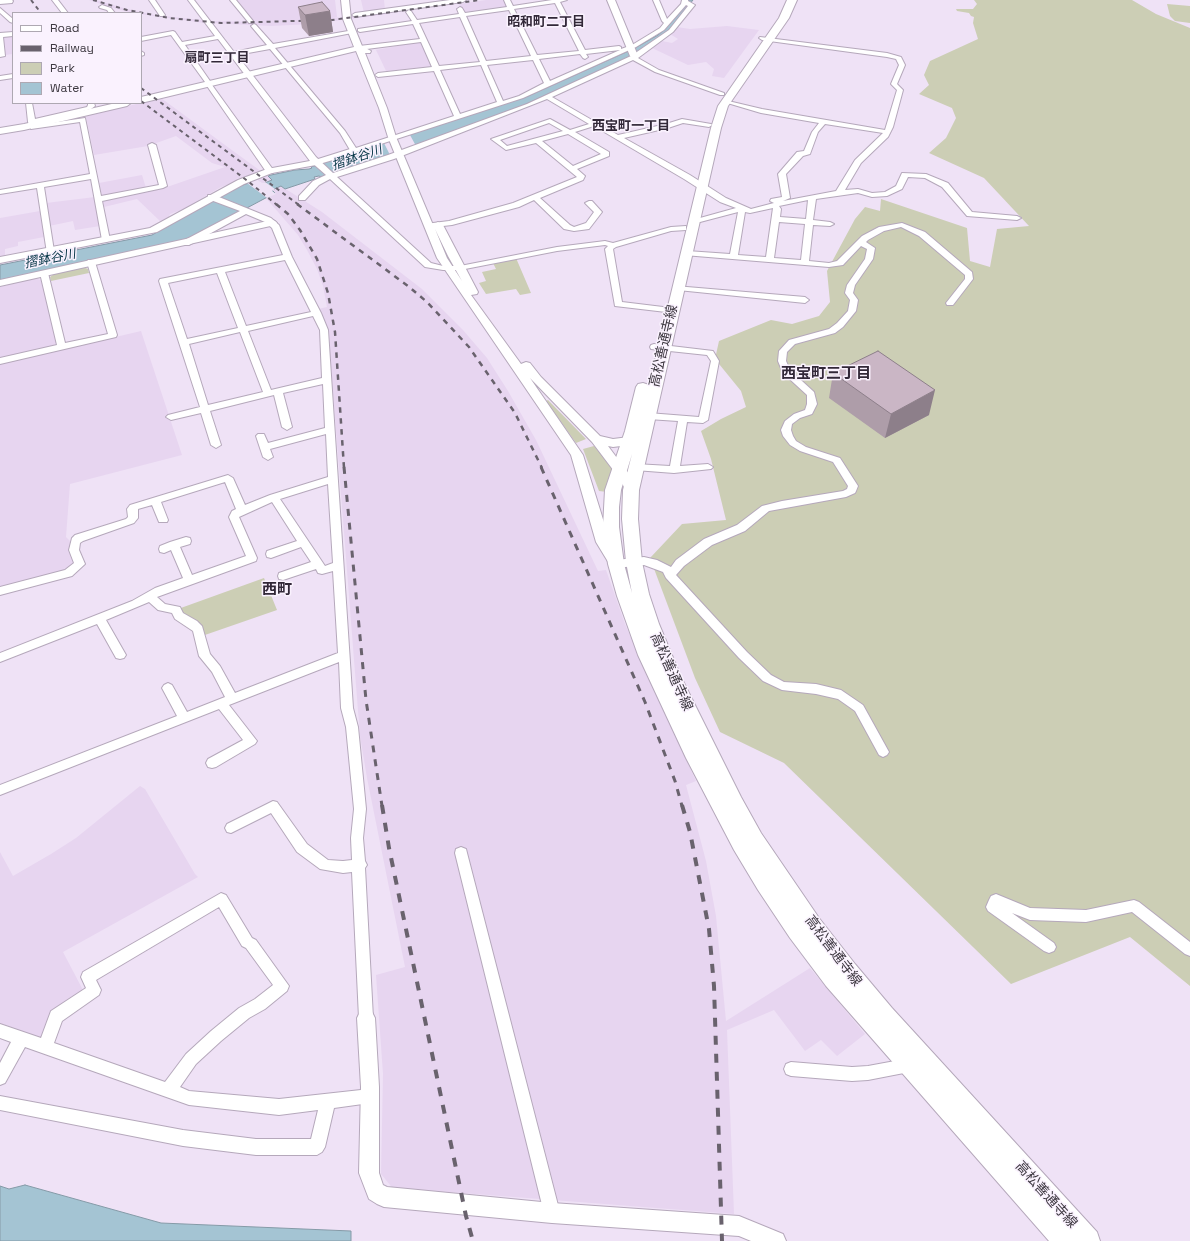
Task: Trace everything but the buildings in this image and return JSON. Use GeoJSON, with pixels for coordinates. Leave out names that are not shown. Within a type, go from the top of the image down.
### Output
{"type":"FeatureCollection","features":[{"type":"Feature","properties":{"kind":"main road","name":"高松善通寺線"},"geometry":{"type":"LineString","coordinates":[[766,39],[785,0]]}},
{"type":"Feature","properties":{"kind":"main road","name":"高松善通寺線"},"geometry":{"type":"LineString","coordinates":[[792,0],[784,18],[766,39],[724,98],[714,106],[698,184],[694,220],[687,253],[678,288],[613,490],[611,527],[625,563],[640,594],[650,624],[672,677],[734,803],[754,839],[780,878],[812,925],[856,982],[1088,1241]]}},
{"type":"Feature","properties":{"kind":"main road","name":"高松善通寺線"},"geometry":{"type":"LineString","coordinates":[[724,98],[683,228],[663,310],[659,347],[648,416],[635,467],[631,490],[630,519],[625,563],[625,596],[647,655],[695,758],[741,844],[765,884],[797,931],[834,979],[904,1061],[1065,1241]]}},
{"type":"Feature","properties":{"kind":"street"},"geometry":{"type":"LineString","coordinates":[[0,2],[10,0]]}},
{"type":"Feature","properties":{"kind":"street"},"geometry":{"type":"LineString","coordinates":[[55,0],[64,12]]}},
{"type":"Feature","properties":{"kind":"street"},"geometry":{"type":"LineString","coordinates":[[152,0],[162,15]]}},
{"type":"Feature","properties":{"kind":"street"},"geometry":{"type":"LineString","coordinates":[[191,0],[218,37],[317,163],[329,176],[428,266],[454,268],[557,249],[591,236]]}},
{"type":"Feature","properties":{"kind":"street"},"geometry":{"type":"LineString","coordinates":[[233,0],[343,132],[352,151]]}},
{"type":"Feature","properties":{"kind":"street"},"geometry":{"type":"LineString","coordinates":[[345,0],[347,19],[356,30],[378,75],[397,137]]}},
{"type":"Feature","properties":{"kind":"street"},"geometry":{"type":"LineString","coordinates":[[352,0],[356,30]]}},
{"type":"Feature","properties":{"kind":"street"},"geometry":{"type":"LineString","coordinates":[[408,0],[409,10],[458,117]]}},
{"type":"Feature","properties":{"kind":"street"},"geometry":{"type":"LineString","coordinates":[[507,0],[548,84]]}},
{"type":"Feature","properties":{"kind":"street"},"geometry":{"type":"LineString","coordinates":[[232,54],[356,30],[564,0]]}},
{"type":"Feature","properties":{"kind":"street"},"geometry":{"type":"LineString","coordinates":[[611,0],[632,52],[657,71],[761,111],[886,132]]}},
{"type":"Feature","properties":{"kind":"street"},"geometry":{"type":"LineString","coordinates":[[656,0],[665,21],[668,21]]}},
{"type":"Feature","properties":{"kind":"street"},"geometry":{"type":"LineString","coordinates":[[556,1],[589,65]]}},
{"type":"Feature","properties":{"kind":"street"},"geometry":{"type":"LineString","coordinates":[[355,15],[409,10],[458,2],[462,15],[502,103]]}},
{"type":"Feature","properties":{"kind":"street"},"geometry":{"type":"LineString","coordinates":[[0,260],[154,230],[214,198],[232,186],[270,171],[317,163],[521,96],[589,65],[632,52],[656,34],[686,2],[692,5],[671,31],[632,52],[548,96],[403,152],[329,176],[316,183],[302,198]]}},
{"type":"Feature","properties":{"kind":"street"},"geometry":{"type":"LineString","coordinates":[[105,3],[111,12]]}},
{"type":"Feature","properties":{"kind":"street"},"geometry":{"type":"LineString","coordinates":[[0,10],[12,20]]}},
{"type":"Feature","properties":{"kind":"street"},"geometry":{"type":"LineString","coordinates":[[142,39],[173,33],[270,171]]}},
{"type":"Feature","properties":{"kind":"street"},"geometry":{"type":"LineString","coordinates":[[3,56],[0,35],[12,34]]}},
{"type":"Feature","properties":{"kind":"street"},"geometry":{"type":"LineString","coordinates":[[180,44],[218,37]]}},
{"type":"Feature","properties":{"kind":"street"},"geometry":{"type":"LineString","coordinates":[[766,39],[887,55],[899,58],[902,65],[894,84],[900,90],[890,127],[886,132],[886,136],[858,162],[839,193]]}},
{"type":"Feature","properties":{"kind":"street"},"geometry":{"type":"LineString","coordinates":[[142,100],[365,47],[423,40]]}},
{"type":"Feature","properties":{"kind":"street"},"geometry":{"type":"LineString","coordinates":[[365,47],[383,108],[397,137],[433,225],[454,268],[575,452],[603,542],[625,563],[644,560],[667,569],[670,575],[743,655],[767,678],[782,686],[816,689],[841,695],[859,708],[883,752]]}},
{"type":"Feature","properties":{"kind":"street"},"geometry":{"type":"LineString","coordinates":[[378,75],[582,52],[632,52]]}},
{"type":"Feature","properties":{"kind":"street"},"geometry":{"type":"LineString","coordinates":[[0,78],[12,76]]}},
{"type":"Feature","properties":{"kind":"street"},"geometry":{"type":"LineString","coordinates":[[548,96],[742,209],[750,211],[812,198],[858,191],[872,195],[887,194],[898,187],[904,175],[922,176],[936,180],[945,185],[970,214],[1016,218]]}},
{"type":"Feature","properties":{"kind":"street"},"geometry":{"type":"LineString","coordinates":[[29,104],[33,128],[83,119],[106,240]]}},
{"type":"Feature","properties":{"kind":"street"},"geometry":{"type":"LineString","coordinates":[[32,124],[89,108],[92,106],[91,104]]}},
{"type":"Feature","properties":{"kind":"street"},"geometry":{"type":"LineString","coordinates":[[0,131],[122,104]]}},
{"type":"Feature","properties":{"kind":"street"},"geometry":{"type":"LineString","coordinates":[[617,137],[668,126],[685,120],[709,126]]}},
{"type":"Feature","properties":{"kind":"street"},"geometry":{"type":"LineString","coordinates":[[572,169],[606,154],[569,132],[550,121],[495,139],[506,148],[569,132],[595,124]]}},
{"type":"Feature","properties":{"kind":"street"},"geometry":{"type":"LineString","coordinates":[[694,220],[700,220],[786,198],[782,174],[800,154],[808,152],[815,132],[824,121]]}},
{"type":"Feature","properties":{"kind":"street"},"geometry":{"type":"LineString","coordinates":[[433,225],[449,223],[516,205],[580,178],[580,176],[537,140]]}},
{"type":"Feature","properties":{"kind":"street"},"geometry":{"type":"LineString","coordinates":[[99,199],[163,186],[152,145]]}},
{"type":"Feature","properties":{"kind":"street"},"geometry":{"type":"LineString","coordinates":[[0,192],[94,176]]}},
{"type":"Feature","properties":{"kind":"street"},"geometry":{"type":"LineString","coordinates":[[40,185],[50,251]]}},
{"type":"Feature","properties":{"kind":"street"},"geometry":{"type":"LineString","coordinates":[[534,197],[567,227],[591,236],[605,244],[613,245],[671,229],[683,228]]}},
{"type":"Feature","properties":{"kind":"street"},"geometry":{"type":"LineString","coordinates":[[214,198],[272,223],[276,227],[288,257],[317,313],[324,330],[347,708],[352,727],[360,809],[358,838],[370,1096],[369,1172],[376,1192],[384,1196],[394,1198],[552,1213],[739,1226],[776,1241]]}},
{"type":"Feature","properties":{"kind":"street"},"geometry":{"type":"LineString","coordinates":[[806,263],[812,198]]}},
{"type":"Feature","properties":{"kind":"street"},"geometry":{"type":"LineString","coordinates":[[589,203],[598,212],[591,236]]}},
{"type":"Feature","properties":{"kind":"street"},"geometry":{"type":"LineString","coordinates":[[770,260],[776,209],[775,206]]}},
{"type":"Feature","properties":{"kind":"street"},"geometry":{"type":"LineString","coordinates":[[734,257],[742,209]]}},
{"type":"Feature","properties":{"kind":"street"},"geometry":{"type":"LineString","coordinates":[[186,243],[244,210]]}},
{"type":"Feature","properties":{"kind":"street"},"geometry":{"type":"LineString","coordinates":[[775,219],[830,224]]}},
{"type":"Feature","properties":{"kind":"street"},"geometry":{"type":"LineString","coordinates":[[0,283],[272,223]]}},
{"type":"Feature","properties":{"kind":"street"},"geometry":{"type":"LineString","coordinates":[[687,253],[829,265],[840,262],[865,238],[882,229],[902,225],[922,234],[969,274],[969,279],[950,303]]}},
{"type":"Feature","properties":{"kind":"street"},"geometry":{"type":"LineString","coordinates":[[670,575],[680,563],[708,542],[741,528],[766,508],[846,494],[851,491],[853,486],[837,460],[803,449],[793,443],[788,436],[786,430],[788,423],[798,416],[809,412],[812,404],[811,394],[786,371],[782,361],[783,351],[792,342],[832,331],[840,325],[852,311],[854,300],[849,292],[851,285],[869,259],[871,248],[866,244],[859,244]]}},
{"type":"Feature","properties":{"kind":"street"},"geometry":{"type":"LineString","coordinates":[[613,245],[608,249],[618,304],[663,310]]}},
{"type":"Feature","properties":{"kind":"street"},"geometry":{"type":"LineString","coordinates":[[216,445],[184,342],[163,281],[288,257]]}},
{"type":"Feature","properties":{"kind":"street"},"geometry":{"type":"LineString","coordinates":[[0,361],[113,335],[92,262]]}},
{"type":"Feature","properties":{"kind":"street"},"geometry":{"type":"LineString","coordinates":[[454,268],[537,379],[596,438],[620,469],[631,490]]}},
{"type":"Feature","properties":{"kind":"street"},"geometry":{"type":"LineString","coordinates":[[220,270],[243,329],[287,427]]}},
{"type":"Feature","properties":{"kind":"street"},"geometry":{"type":"LineString","coordinates":[[44,274],[62,347]]}},
{"type":"Feature","properties":{"kind":"street"},"geometry":{"type":"LineString","coordinates":[[678,288],[805,300]]}},
{"type":"Feature","properties":{"kind":"street"},"geometry":{"type":"LineString","coordinates":[[184,342],[317,313]]}},
{"type":"Feature","properties":{"kind":"street"},"geometry":{"type":"LineString","coordinates":[[648,416],[699,421],[704,418],[714,358],[710,353],[659,347]]}},
{"type":"Feature","properties":{"kind":"street"},"geometry":{"type":"LineString","coordinates":[[171,417],[326,380]]}},
{"type":"Feature","properties":{"kind":"street"},"geometry":{"type":"LineString","coordinates":[[674,470],[683,419]]}},
{"type":"Feature","properties":{"kind":"street"},"geometry":{"type":"LineString","coordinates":[[265,447],[329,430]]}},
{"type":"Feature","properties":{"kind":"street"},"geometry":{"type":"LineString","coordinates":[[261,436],[268,457]]}},
{"type":"Feature","properties":{"kind":"street"},"geometry":{"type":"LineString","coordinates":[[596,438],[613,443],[629,441]]}},
{"type":"Feature","properties":{"kind":"street"},"geometry":{"type":"LineString","coordinates":[[635,467],[674,470],[708,467]]}},
{"type":"Feature","properties":{"kind":"street"},"geometry":{"type":"LineString","coordinates":[[0,591],[68,572],[80,564],[74,546],[79,538],[130,521],[133,518],[132,509],[134,507],[228,478],[242,510]]}},
{"type":"Feature","properties":{"kind":"street"},"geometry":{"type":"LineString","coordinates":[[0,658],[150,597],[159,591],[252,558],[234,517],[236,513],[274,497],[332,479]]}},
{"type":"Feature","properties":{"kind":"street"},"geometry":{"type":"LineString","coordinates":[[274,497],[322,570],[338,566]]}},
{"type":"Feature","properties":{"kind":"street"},"geometry":{"type":"LineString","coordinates":[[155,500],[163,520]]}},
{"type":"Feature","properties":{"kind":"street"},"geometry":{"type":"LineString","coordinates":[[164,549],[186,541]]}},
{"type":"Feature","properties":{"kind":"street"},"geometry":{"type":"LineString","coordinates":[[271,554],[304,542]]}},
{"type":"Feature","properties":{"kind":"street"},"geometry":{"type":"LineString","coordinates":[[174,545],[189,580]]}},
{"type":"Feature","properties":{"kind":"street"},"geometry":{"type":"LineString","coordinates":[[283,576],[318,564]]}},
{"type":"Feature","properties":{"kind":"street"},"geometry":{"type":"LineString","coordinates":[[150,597],[162,607],[176,610],[179,616],[193,624],[198,629],[205,656],[216,669],[227,701],[251,741],[212,763]]}},
{"type":"Feature","properties":{"kind":"street"},"geometry":{"type":"LineString","coordinates":[[99,618],[120,655]]}},
{"type":"Feature","properties":{"kind":"street"},"geometry":{"type":"LineString","coordinates":[[0,790],[344,656]]}},
{"type":"Feature","properties":{"kind":"street"},"geometry":{"type":"LineString","coordinates":[[168,688],[184,718]]}},
{"type":"Feature","properties":{"kind":"street"},"geometry":{"type":"LineString","coordinates":[[231,828],[273,806],[302,848],[325,865],[343,867],[360,865]]}},
{"type":"Feature","properties":{"kind":"street"},"geometry":{"type":"LineString","coordinates":[[461,853],[552,1213]]}},
{"type":"Feature","properties":{"kind":"street"},"geometry":{"type":"LineString","coordinates":[[45,1047],[56,1016],[94,990],[88,977],[221,899],[247,942],[251,944],[282,986],[260,1004],[244,1013],[191,1059],[168,1091]]}},
{"type":"Feature","properties":{"kind":"street"},"geometry":{"type":"LineString","coordinates":[[1049,947],[993,907],[996,900],[1030,914],[1086,916],[1134,906],[1190,950]]}},
{"type":"Feature","properties":{"kind":"street"},"geometry":{"type":"LineString","coordinates":[[0,1031],[189,1098],[279,1107],[370,1096]]}},
{"type":"Feature","properties":{"kind":"street"},"geometry":{"type":"LineString","coordinates":[[0,1078],[16,1047],[22,1039]]}},
{"type":"Feature","properties":{"kind":"street"},"geometry":{"type":"LineString","coordinates":[[791,1069],[852,1074],[868,1073],[899,1068],[904,1061]]}},
{"type":"Feature","properties":{"kind":"street"},"geometry":{"type":"LineString","coordinates":[[0,1103],[183,1138],[256,1147],[317,1147],[328,1101]]}},
{"type":"Feature","properties":{"kind":"shaded area"},"geometry":{"type":"Polygon","coordinates":[[[89,0],[96,0],[140,12],[129,12],[89,0]]]}},
{"type":"Feature","properties":{"kind":"shaded area"},"geometry":{"type":"Polygon","coordinates":[[[235,0],[335,0],[337,17],[332,18],[388,14],[311,24],[271,26],[211,23],[209,21],[259,22],[252,21],[235,0]]]}},
{"type":"Feature","properties":{"kind":"shaded area"},"geometry":{"type":"Polygon","coordinates":[[[361,0],[384,0],[385,10],[364,13],[361,0]]]}},
{"type":"Feature","properties":{"kind":"shaded area"},"geometry":{"type":"Polygon","coordinates":[[[486,0],[504,0],[507,6],[463,14],[459,4],[486,0]]]}},
{"type":"Feature","properties":{"kind":"shaded area"},"geometry":{"type":"Polygon","coordinates":[[[142,12],[202,20],[204,23],[142,14],[142,12]]]}},
{"type":"Feature","properties":{"kind":"shaded area"},"geometry":{"type":"Polygon","coordinates":[[[727,26],[759,30],[724,78],[712,76],[714,69],[706,62],[688,65],[652,48],[662,41],[672,43],[678,39],[670,34],[677,27],[690,29],[727,26]]]}},
{"type":"Feature","properties":{"kind":"shaded area"},"geometry":{"type":"Polygon","coordinates":[[[12,35],[12,54],[5,55],[3,36],[12,35]]]}},
{"type":"Feature","properties":{"kind":"shaded area"},"geometry":{"type":"Polygon","coordinates":[[[418,42],[421,43],[432,67],[387,73],[376,50],[418,42]]]}},
{"type":"Feature","properties":{"kind":"shaded area"},"geometry":{"type":"Polygon","coordinates":[[[161,98],[273,180],[262,184],[257,180],[248,183],[240,178],[236,179],[238,181],[221,187],[190,205],[191,206],[170,214],[168,219],[161,222],[137,199],[104,207],[103,201],[107,199],[167,187],[225,167],[212,163],[176,136],[148,146],[94,155],[86,117],[136,104],[142,104],[142,103],[161,98]]]}},
{"type":"Feature","properties":{"kind":"shaded area"},"geometry":{"type":"Polygon","coordinates":[[[142,175],[146,188],[102,196],[99,183],[142,175]]]}},
{"type":"Feature","properties":{"kind":"shaded area"},"geometry":{"type":"Polygon","coordinates":[[[281,186],[322,212],[422,289],[463,330],[487,358],[536,440],[598,571],[606,570],[625,624],[696,781],[686,785],[706,861],[716,916],[726,1021],[810,968],[865,1034],[837,1056],[821,1040],[805,1051],[774,1010],[727,1030],[734,1214],[449,1192],[395,1191],[381,1174],[383,1074],[376,975],[405,967],[360,736],[328,329],[318,309],[327,307],[323,286],[317,269],[307,250],[298,235],[265,197],[275,193],[271,190],[281,186]]]}},
{"type":"Feature","properties":{"kind":"shaded area"},"geometry":{"type":"Polygon","coordinates":[[[95,197],[100,226],[75,230],[73,221],[49,226],[46,203],[95,197]]]}},
{"type":"Feature","properties":{"kind":"shaded area"},"geometry":{"type":"Polygon","coordinates":[[[40,211],[44,237],[18,242],[18,246],[5,249],[5,256],[0,257],[0,218],[40,211]]]}},
{"type":"Feature","properties":{"kind":"shaded area"},"geometry":{"type":"Polygon","coordinates":[[[35,278],[41,280],[57,342],[52,347],[0,359],[0,287],[35,278]]]}},
{"type":"Feature","properties":{"kind":"shaded area"},"geometry":{"type":"Polygon","coordinates":[[[141,331],[182,455],[70,484],[66,537],[70,541],[70,548],[74,558],[70,569],[0,590],[0,364],[141,331]]]}},
{"type":"Feature","properties":{"kind":"shaded area"},"geometry":{"type":"Polygon","coordinates":[[[140,786],[145,789],[198,877],[63,952],[84,992],[44,1040],[0,1023],[0,852],[13,876],[76,838],[140,786]]]}},
{"type":"Feature","properties":{"kind":"green space"},"geometry":{"type":"Polygon","coordinates":[[[974,0],[1132,0],[1156,14],[1190,28],[1190,986],[1130,937],[1011,984],[784,763],[720,732],[695,678],[650,558],[682,524],[726,520],[711,459],[701,431],[746,407],[741,391],[715,359],[719,341],[771,320],[792,324],[819,316],[830,302],[827,271],[855,219],[865,207],[880,211],[881,199],[967,228],[970,261],[990,267],[997,229],[1029,226],[984,178],[929,153],[946,138],[956,118],[952,108],[919,94],[929,85],[924,75],[930,61],[978,39],[973,23],[974,17],[969,13],[957,11],[956,9],[973,9],[977,4],[974,0]]]}},
{"type":"Feature","properties":{"kind":"green space"},"geometry":{"type":"Polygon","coordinates":[[[1167,4],[1190,6],[1190,23],[1175,21],[1170,16],[1167,4]]]}},
{"type":"Feature","properties":{"kind":"green space"},"geometry":{"type":"Polygon","coordinates":[[[516,258],[531,293],[520,295],[516,289],[486,294],[479,283],[486,281],[482,272],[496,269],[493,263],[516,258]]]}},
{"type":"Feature","properties":{"kind":"green space"},"geometry":{"type":"Polygon","coordinates":[[[83,267],[88,269],[89,273],[51,281],[50,277],[54,274],[83,267]]]}},
{"type":"Feature","properties":{"kind":"green space"},"geometry":{"type":"Polygon","coordinates":[[[548,400],[586,439],[576,443],[546,401],[548,400]]]}},
{"type":"Feature","properties":{"kind":"green space"},"geometry":{"type":"Polygon","coordinates":[[[594,446],[613,468],[607,492],[599,491],[583,449],[594,446]]]}},
{"type":"Feature","properties":{"kind":"green space"},"geometry":{"type":"Polygon","coordinates":[[[264,578],[277,610],[202,636],[178,609],[264,578]]]}},
{"type":"Feature","properties":{"kind":"water","name":"摺鉢谷川"},"geometry":{"type":"Polygon","coordinates":[[[687,0],[693,0],[670,29],[638,53],[524,105],[364,164],[321,177],[314,177],[315,179],[285,189],[281,186],[272,190],[275,193],[185,241],[0,280],[0,265],[152,235],[240,186],[257,180],[262,184],[272,180],[268,176],[271,175],[309,169],[312,168],[311,167],[528,96],[635,48],[658,35],[664,30],[687,0]]]}},
{"type":"Feature","properties":{"kind":"water"},"geometry":{"type":"Polygon","coordinates":[[[25,1185],[161,1223],[351,1231],[351,1241],[0,1241],[0,1186],[9,1189],[25,1185]]]}},
{"type":"Feature","properties":{"kind":"pier"},"geometry":{"type":"Polygon","coordinates":[[[410,135],[416,146],[390,155],[384,143],[410,135]]]}},
{"type":"Feature","properties":{"kind":"pier"},"geometry":{"type":"Polygon","coordinates":[[[257,179],[262,183],[265,182],[275,189],[272,191],[276,194],[267,198],[247,183],[257,179]]]}},
{"type":"Feature","properties":{"kind":"railway"},"geometry":{"type":"LineString","coordinates":[[31,0],[40,12]]}},
{"type":"Feature","properties":{"kind":"railway"},"geometry":{"type":"LineString","coordinates":[[93,0],[138,12]]}},
{"type":"Feature","properties":{"kind":"railway"},"geometry":{"type":"LineString","coordinates":[[142,13],[169,18],[221,23],[332,20],[480,0]]}},
{"type":"Feature","properties":{"kind":"railway"},"geometry":{"type":"LineString","coordinates":[[142,89],[299,205]]}},
{"type":"Feature","properties":{"kind":"railway"},"geometry":{"type":"LineString","coordinates":[[142,102],[249,182],[277,205]]}},
{"type":"Feature","properties":{"kind":"railway"},"geometry":{"type":"LineString","coordinates":[[276,204],[288,214],[300,230],[317,259],[328,293],[335,332],[344,468]]}},
{"type":"Feature","properties":{"kind":"railway"},"geometry":{"type":"LineString","coordinates":[[297,204],[408,286],[427,302],[469,347],[515,413],[542,468]]}},
{"type":"Feature","properties":{"kind":"railway"},"geometry":{"type":"LineString","coordinates":[[344,467],[366,700],[382,806]]}},
{"type":"Feature","properties":{"kind":"railway"},"geometry":{"type":"LineString","coordinates":[[541,467],[645,702],[675,781],[682,806]]}},
{"type":"Feature","properties":{"kind":"railway"},"geometry":{"type":"LineString","coordinates":[[382,805],[389,848],[466,1216],[473,1241]]}},
{"type":"Feature","properties":{"kind":"railway"},"geometry":{"type":"LineString","coordinates":[[682,805],[690,832],[709,929],[714,986],[722,1241]]}},
{"type":"Feature","properties":{"kind":"district","name":"昭和町二丁目"},"geometry":{"type":"Point","coordinates":[546,22]}},
{"type":"Feature","properties":{"kind":"district","name":"扇町三丁目"},"geometry":{"type":"Point","coordinates":[217,58]}},
{"type":"Feature","properties":{"kind":"district","name":"西宝町一丁目"},"geometry":{"type":"Point","coordinates":[631,126]}},
{"type":"Feature","properties":{"kind":"district","name":"西宝町三丁目"},"geometry":{"type":"Point","coordinates":[826,374]}},
{"type":"Feature","properties":{"kind":"district","name":"西町"},"geometry":{"type":"Point","coordinates":[277,590]}}]}
